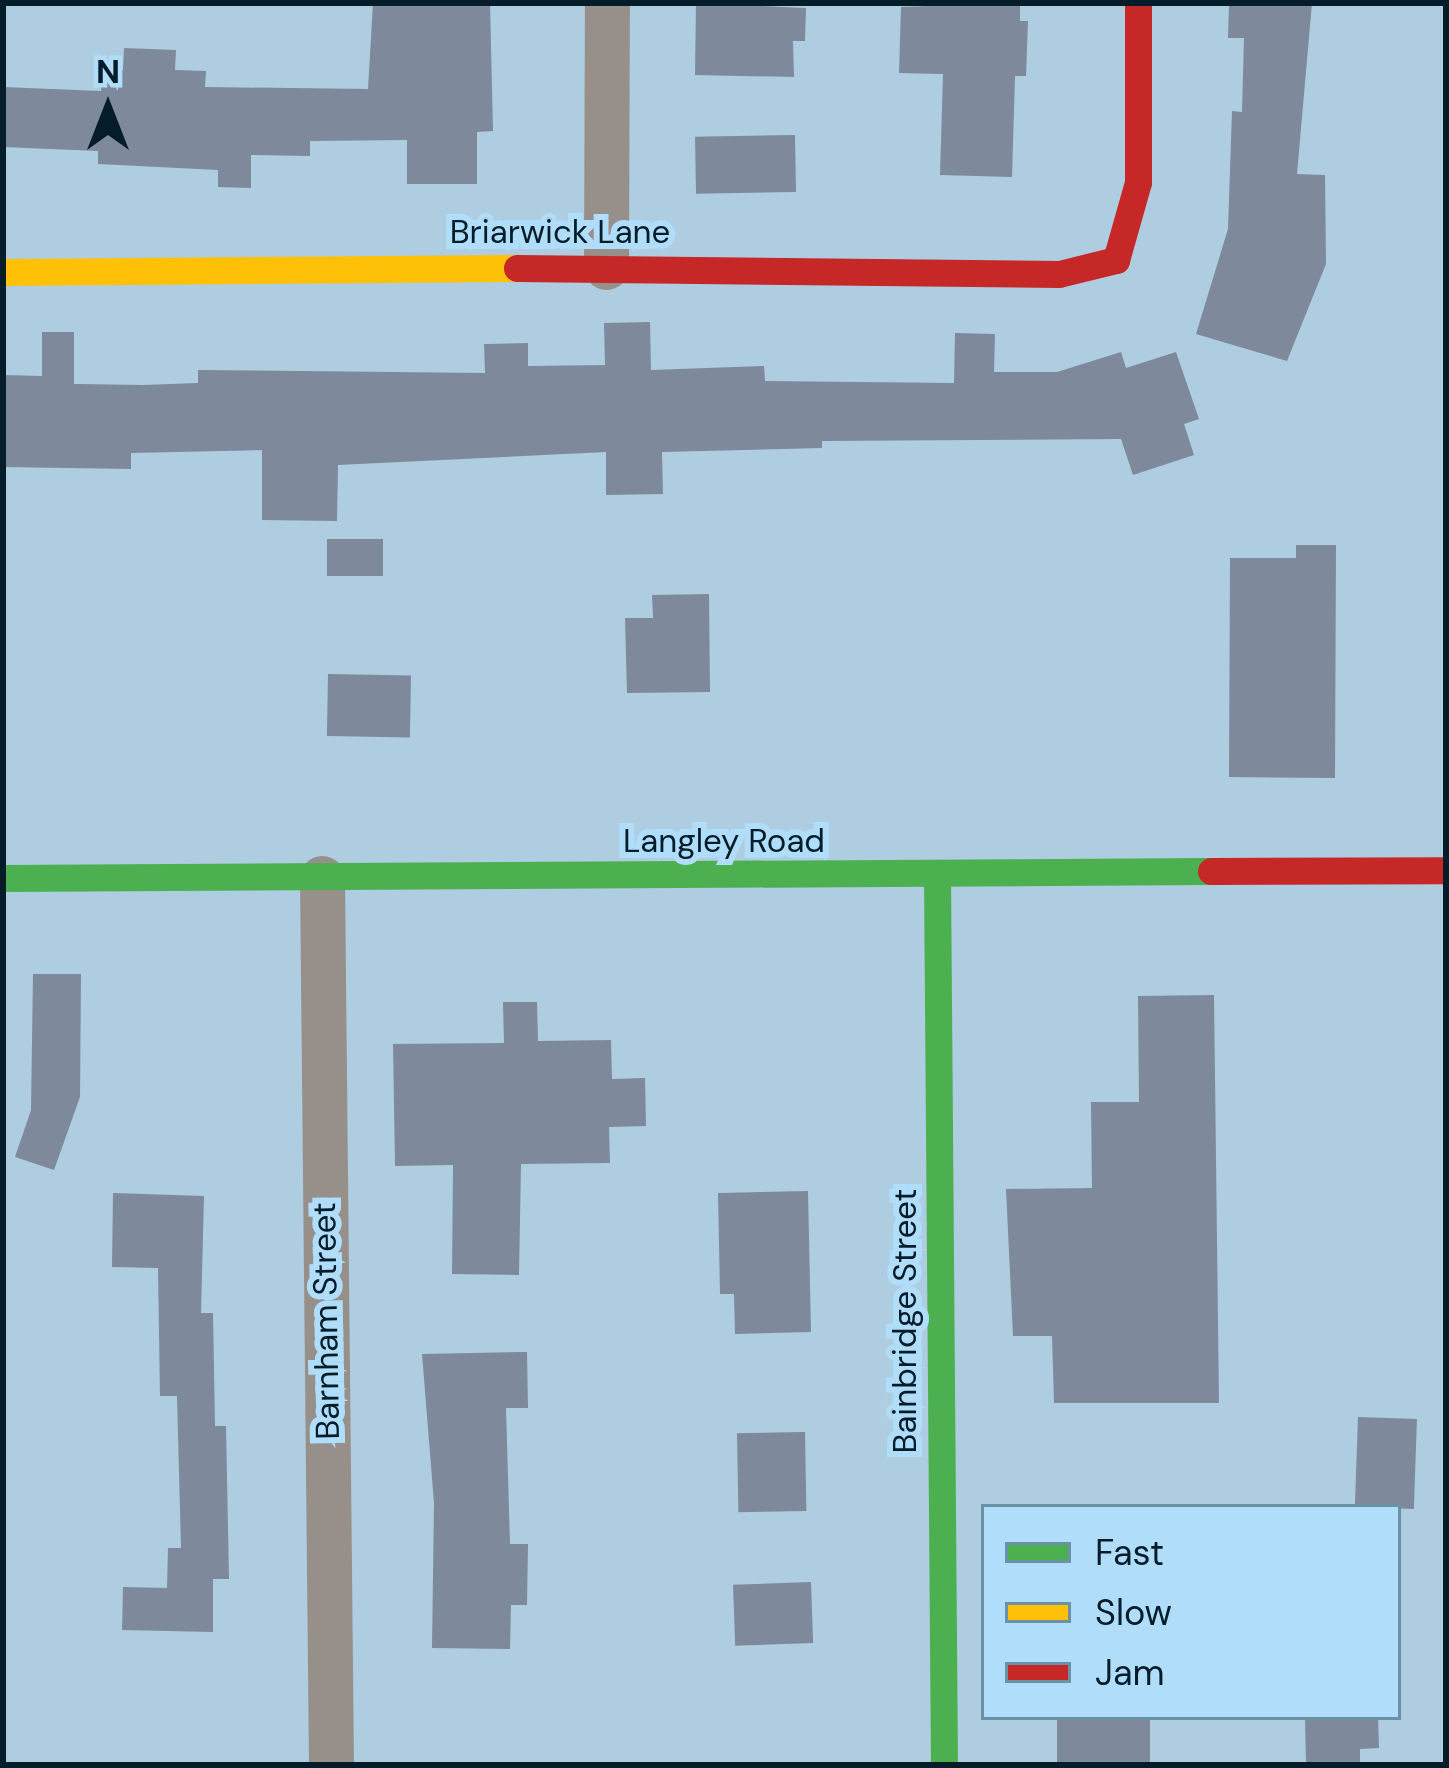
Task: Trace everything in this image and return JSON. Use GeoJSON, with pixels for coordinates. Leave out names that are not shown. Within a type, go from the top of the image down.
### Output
{"type":"FeatureCollection","features":[{"type":"Feature","properties":{"kind":"street"},"geometry":{"type":"LineString","coordinates":[[606,267],[607,3]]}},
{"type":"Feature","properties":{"kind":"street","name":"Briarwick Lane"},"geometry":{"type":"LineString","coordinates":[[3,272],[606,267],[1059,274],[1116,260],[1138,182],[1138,3]]}},
{"type":"Feature","properties":{"kind":"street","name":"Langley Road"},"geometry":{"type":"LineString","coordinates":[[3,878],[1446,871]]}},
{"type":"Feature","properties":{"kind":"street","name":"Bainbridge Street"},"geometry":{"type":"LineString","coordinates":[[937,876],[944,1765]]}},
{"type":"Feature","properties":{"kind":"street","name":"Barnham Street"},"geometry":{"type":"LineString","coordinates":[[322,878],[331,1765]]}},
{"type":"Feature","properties":{"kind":"building"},"geometry":{"type":"Polygon","coordinates":[[[373,3],[490,3],[493,131],[477,132],[477,184],[407,184],[407,140],[310,141],[310,156],[251,155],[251,188],[218,187],[218,170],[98,164],[98,151],[3,147],[3,87],[101,91],[102,69],[123,70],[124,48],[176,50],[175,70],[206,71],[205,87],[368,89],[373,3]]]}},
{"type":"Feature","properties":{"kind":"building"},"geometry":{"type":"Polygon","coordinates":[[[696,3],[806,8],[805,41],[793,41],[794,77],[695,75],[696,3]]]}},
{"type":"Feature","properties":{"kind":"building"},"geometry":{"type":"Polygon","coordinates":[[[1020,3],[1020,21],[1028,21],[1026,76],[1015,76],[1012,177],[940,175],[943,74],[899,73],[901,7],[1020,3]]]}},
{"type":"Feature","properties":{"kind":"building"},"geometry":{"type":"Polygon","coordinates":[[[1229,3],[1312,3],[1297,174],[1325,175],[1326,264],[1287,361],[1196,334],[1228,229],[1232,111],[1242,112],[1244,38],[1228,38],[1229,3]]]}},
{"type":"Feature","properties":{"kind":"building"},"geometry":{"type":"Polygon","coordinates":[[[795,135],[796,192],[696,194],[695,137],[795,135]]]}},
{"type":"Feature","properties":{"kind":"building"},"geometry":{"type":"Polygon","coordinates":[[[650,322],[651,370],[764,366],[765,381],[954,383],[955,333],[995,334],[994,372],[1057,372],[1121,352],[1126,368],[1176,352],[1199,419],[1184,424],[1194,455],[1133,475],[1121,439],[822,441],[822,448],[662,452],[663,494],[606,495],[606,452],[338,465],[337,521],[262,520],[262,450],[131,453],[131,469],[3,467],[3,375],[42,376],[42,332],[74,332],[74,384],[143,385],[198,383],[198,370],[485,373],[484,344],[528,343],[528,366],[605,365],[604,323],[650,322]]]}},
{"type":"Feature","properties":{"kind":"building"},"geometry":{"type":"Polygon","coordinates":[[[327,539],[383,539],[383,576],[327,576],[327,539]]]}},
{"type":"Feature","properties":{"kind":"building"},"geometry":{"type":"Polygon","coordinates":[[[1296,545],[1336,545],[1335,778],[1229,777],[1230,558],[1296,558],[1296,545]]]}},
{"type":"Feature","properties":{"kind":"building"},"geometry":{"type":"Polygon","coordinates":[[[709,594],[710,692],[627,693],[625,618],[653,618],[652,595],[709,594]]]}},
{"type":"Feature","properties":{"kind":"building"},"geometry":{"type":"Polygon","coordinates":[[[328,674],[411,675],[410,737],[327,736],[328,674]]]}},
{"type":"Feature","properties":{"kind":"building"},"geometry":{"type":"Polygon","coordinates":[[[33,974],[81,974],[80,1097],[54,1170],[15,1157],[31,1110],[33,974]]]}},
{"type":"Feature","properties":{"kind":"building"},"geometry":{"type":"Polygon","coordinates":[[[1214,995],[1219,1403],[1054,1403],[1052,1336],[1013,1336],[1006,1189],[1092,1188],[1091,1102],[1139,1102],[1138,996],[1214,995]]]}},
{"type":"Feature","properties":{"kind":"building"},"geometry":{"type":"Polygon","coordinates":[[[503,1002],[537,1002],[538,1041],[611,1040],[612,1079],[645,1078],[646,1126],[609,1127],[610,1163],[521,1164],[519,1275],[452,1274],[453,1165],[395,1166],[393,1044],[504,1043],[503,1002]]]}},
{"type":"Feature","properties":{"kind":"building"},"geometry":{"type":"Polygon","coordinates":[[[808,1191],[811,1332],[735,1334],[734,1294],[720,1294],[718,1193],[808,1191]]]}},
{"type":"Feature","properties":{"kind":"building"},"geometry":{"type":"Polygon","coordinates":[[[113,1193],[204,1196],[201,1313],[213,1313],[215,1426],[226,1426],[229,1579],[213,1579],[213,1632],[122,1630],[123,1587],[167,1588],[168,1548],[181,1548],[177,1396],[160,1396],[158,1268],[112,1267],[113,1193]]]}},
{"type":"Feature","properties":{"kind":"building"},"geometry":{"type":"Polygon","coordinates":[[[527,1352],[528,1408],[506,1408],[510,1544],[528,1544],[527,1605],[511,1605],[510,1649],[432,1648],[434,1503],[422,1354],[527,1352]]]}},
{"type":"Feature","properties":{"kind":"building"},"geometry":{"type":"Polygon","coordinates":[[[1358,1417],[1417,1419],[1414,1509],[1401,1509],[1401,1504],[1355,1504],[1358,1417]]]}},
{"type":"Feature","properties":{"kind":"building"},"geometry":{"type":"Polygon","coordinates":[[[805,1432],[806,1511],[738,1512],[737,1433],[805,1432]]]}},
{"type":"Feature","properties":{"kind":"building"},"geometry":{"type":"Polygon","coordinates":[[[811,1582],[813,1643],[735,1646],[733,1585],[811,1582]]]}},
{"type":"Feature","properties":{"kind":"building"},"geometry":{"type":"Polygon","coordinates":[[[1057,1720],[1150,1720],[1150,1764],[1057,1764],[1057,1720]]]}},
{"type":"Feature","properties":{"kind":"building"},"geometry":{"type":"Polygon","coordinates":[[[1305,1720],[1378,1720],[1379,1748],[1360,1749],[1360,1765],[1306,1765],[1305,1720]]]}},
{"type":"Feature","properties":{"kind":"traffic: fast"},"geometry":{"type":"LineString","coordinates":[[3,878],[1211,871]]}},
{"type":"Feature","properties":{"kind":"traffic: fast"},"geometry":{"type":"LineString","coordinates":[[937,876],[944,1765]]}},
{"type":"Feature","properties":{"kind":"traffic: slow"},"geometry":{"type":"LineString","coordinates":[[3,272],[517,268]]}},
{"type":"Feature","properties":{"kind":"traffic: jam"},"geometry":{"type":"LineString","coordinates":[[517,268],[1059,274],[1116,260],[1138,182],[1138,3]]}},
{"type":"Feature","properties":{"kind":"traffic: jam"},"geometry":{"type":"LineString","coordinates":[[1211,871],[1446,870]]}}]}
